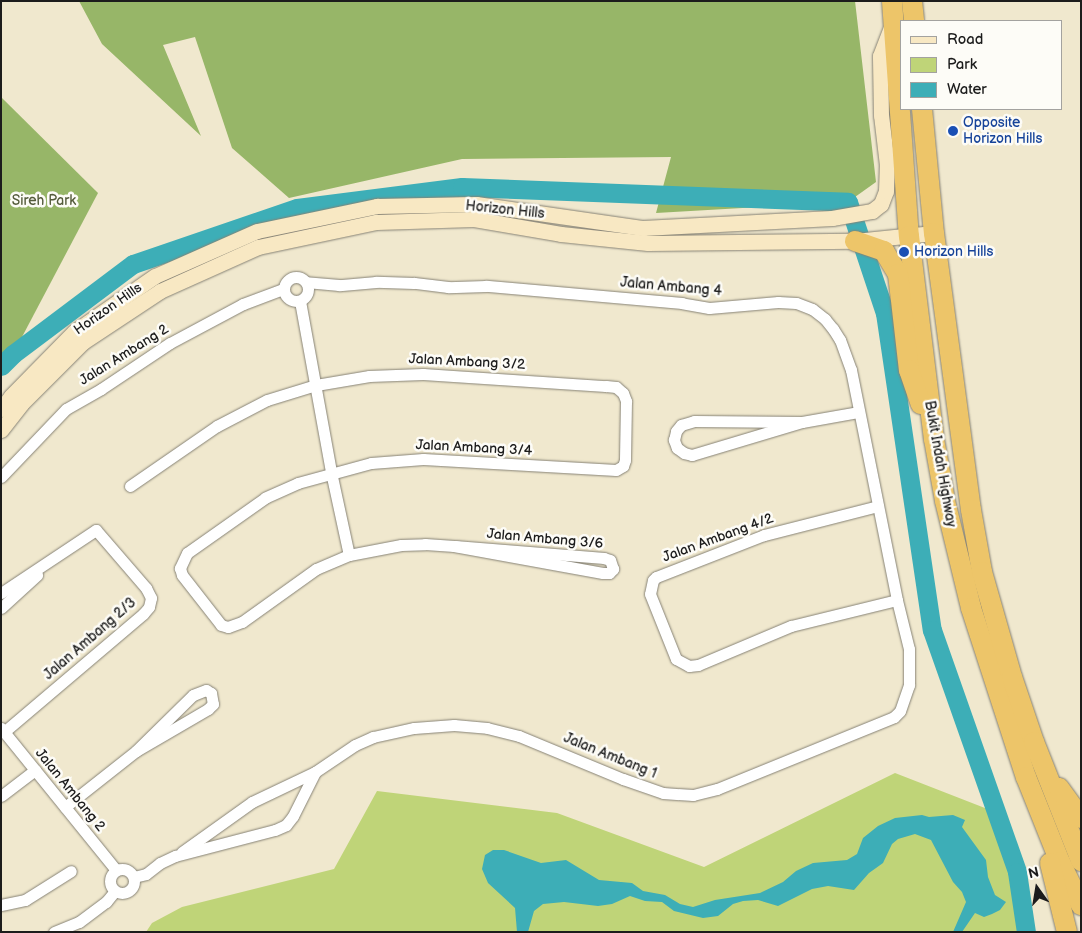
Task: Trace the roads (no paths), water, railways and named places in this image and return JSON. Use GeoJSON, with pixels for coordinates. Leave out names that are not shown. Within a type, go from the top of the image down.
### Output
{"type":"FeatureCollection","features":[{"type":"Feature","properties":{"kind":"highway","name":"Bukit Indah Highway"},"geometry":{"type":"LineString","coordinates":[[892,1],[909,236],[934,439],[947,510],[971,608],[1026,777],[1060,862],[1081,905]]}},
{"type":"Feature","properties":{"kind":"highway"},"geometry":{"type":"LineString","coordinates":[[912,1],[914,20]]}},
{"type":"Feature","properties":{"kind":"highway","name":"Bukit Indah Highway"},"geometry":{"type":"LineString","coordinates":[[922,110],[934,234],[971,510],[982,572],[1012,677],[1034,742],[1081,861]]}},
{"type":"Feature","properties":{"kind":"highway"},"geometry":{"type":"LineString","coordinates":[[855,241],[884,250],[898,274],[909,370],[934,439]]}},
{"type":"Feature","properties":{"kind":"highway"},"geometry":{"type":"LineString","coordinates":[[1034,742],[1062,793],[1081,818]]}},
{"type":"Feature","properties":{"kind":"highway"},"geometry":{"type":"LineString","coordinates":[[1026,777],[1067,932]]}},
{"type":"Feature","properties":{"kind":"street","name":"Horizon Hills"},"geometry":{"type":"LineString","coordinates":[[1,409],[11,396],[74,332],[154,276],[256,231],[376,206],[476,204],[643,228],[832,218],[872,211],[881,204],[886,191],[887,165],[881,115],[880,56],[893,22]]}},
{"type":"Feature","properties":{"kind":"street","name":"Horizon Hills"},"geometry":{"type":"LineString","coordinates":[[1,430],[21,404],[83,342],[160,291],[258,247],[376,222],[474,219],[561,234],[648,243],[855,241],[934,234]]}},
{"type":"Feature","properties":{"kind":"street"},"geometry":{"type":"LineString","coordinates":[[292,277],[300,278],[306,282],[308,293],[300,301],[288,300],[283,289],[286,282],[292,277]]}},
{"type":"Feature","properties":{"kind":"street","name":"Jalan Ambang 4"},"geometry":{"type":"LineString","coordinates":[[306,282],[339,285],[376,282],[414,283],[448,287],[486,286],[682,303],[709,308],[796,303],[812,309],[825,319],[840,340],[851,370],[897,600],[909,649],[911,668],[904,701],[900,711],[894,716]]}},
{"type":"Feature","properties":{"kind":"street","name":"Jalan Ambang 2"},"geometry":{"type":"LineString","coordinates":[[1,477],[66,408],[101,389],[170,343],[243,304],[283,289]]}},
{"type":"Feature","properties":{"kind":"street"},"geometry":{"type":"LineString","coordinates":[[300,301],[331,472],[349,554]]}},
{"type":"Feature","properties":{"kind":"street","name":"Jalan Ambang 3/2"},"geometry":{"type":"LineString","coordinates":[[130,486],[216,426],[267,400],[316,385],[369,376],[414,374],[616,387],[623,393],[626,401],[625,460],[622,466],[616,470]]}},
{"type":"Feature","properties":{"kind":"street"},"geometry":{"type":"LineString","coordinates":[[802,422],[694,421],[681,425],[676,431],[674,440],[684,454],[692,455],[802,422],[859,412]]}},
{"type":"Feature","properties":{"kind":"street","name":"Jalan Ambang 3/4"},"geometry":{"type":"LineString","coordinates":[[228,626],[221,625],[182,575],[180,568],[183,560],[188,552],[265,498],[298,483],[331,472],[371,463],[423,459],[616,470]]}},
{"type":"Feature","properties":{"kind":"street","name":"Jalan Ambang 4/2"},"geometry":{"type":"LineString","coordinates":[[878,506],[764,535],[656,577],[653,580],[650,594],[676,659],[689,666],[698,665],[791,626],[897,600]]}},
{"type":"Feature","properties":{"kind":"street","name":"Jalan Ambang 2/3"},"geometry":{"type":"LineString","coordinates":[[1,592],[53,560],[96,530],[146,588],[151,598],[149,607],[3,730]]}},
{"type":"Feature","properties":{"kind":"street","name":"Jalan Ambang 3/6"},"geometry":{"type":"LineString","coordinates":[[228,626],[242,622],[316,569],[349,554],[401,546],[425,544],[454,546],[604,558],[610,560],[613,569],[603,573],[454,546]]}},
{"type":"Feature","properties":{"kind":"street","name":"Jalan Ambang 2/3"},"geometry":{"type":"LineString","coordinates":[[1,608],[53,560]]}},
{"type":"Feature","properties":{"kind":"street"},"geometry":{"type":"LineString","coordinates":[[65,807],[136,751],[193,695],[199,691],[212,692],[213,704],[208,710],[136,751]]}},
{"type":"Feature","properties":{"kind":"street","name":"Jalan Ambang 1"},"geometry":{"type":"LineString","coordinates":[[134,877],[146,874],[160,863],[175,856],[252,802],[315,772],[355,745],[373,737],[414,728],[454,725],[487,728],[519,736],[655,790],[678,795],[693,795],[717,789],[894,716]]}},
{"type":"Feature","properties":{"kind":"street","name":"Jalan Ambang 2"},"geometry":{"type":"LineString","coordinates":[[3,730],[116,870]]}},
{"type":"Feature","properties":{"kind":"street"},"geometry":{"type":"LineString","coordinates":[[1,796],[35,770]]}},
{"type":"Feature","properties":{"kind":"street","name":"Jalan Ambang 1"},"geometry":{"type":"LineString","coordinates":[[175,856],[275,830],[286,824],[293,816],[315,772]]}},
{"type":"Feature","properties":{"kind":"street"},"geometry":{"type":"LineString","coordinates":[[116,870],[129,871],[134,877],[135,883],[130,892],[119,894],[115,892],[110,880],[116,870]]}},
{"type":"Feature","properties":{"kind":"street"},"geometry":{"type":"LineString","coordinates":[[1,906],[25,900],[71,871]]}},
{"type":"Feature","properties":{"kind":"street"},"geometry":{"type":"LineString","coordinates":[[62,931],[106,902],[115,892]]}},
{"type":"Feature","properties":{"kind":"water"},"geometry":{"type":"Polygon","coordinates":[[[922,815],[929,817],[953,815],[965,820],[962,827],[986,860],[988,877],[995,895],[1006,902],[1000,910],[984,917],[975,913],[962,932],[953,932],[966,902],[962,892],[953,882],[931,840],[915,834],[898,839],[892,844],[883,863],[869,873],[854,890],[828,886],[812,889],[778,906],[758,900],[743,901],[733,904],[718,916],[703,918],[674,911],[662,902],[645,901],[630,896],[612,904],[598,906],[564,902],[543,904],[534,911],[528,932],[517,932],[515,908],[488,883],[482,869],[485,855],[493,850],[504,850],[541,863],[566,860],[599,880],[632,883],[643,891],[665,895],[680,904],[693,907],[715,900],[760,893],[783,882],[796,871],[813,863],[847,860],[857,854],[863,838],[878,826],[895,818],[922,815]]]}},
{"type":"Feature","properties":{"kind":"waterway"},"geometry":{"type":"LineString","coordinates":[[1,366],[13,354],[133,264],[297,208],[462,187],[848,202],[885,313],[932,630],[1017,872],[1026,932]]}},
{"type":"Feature","properties":{"kind":"place","name":"Opposite Horizon Hills"},"geometry":{"type":"Point","coordinates":[953,131]}},
{"type":"Feature","properties":{"kind":"place","name":"Horizon Hills"},"geometry":{"type":"Point","coordinates":[904,252]}},
{"type":"Feature","properties":{"kind":"park label","name":"Sireh Park"},"geometry":{"type":"Point","coordinates":[44,201]}}]}
